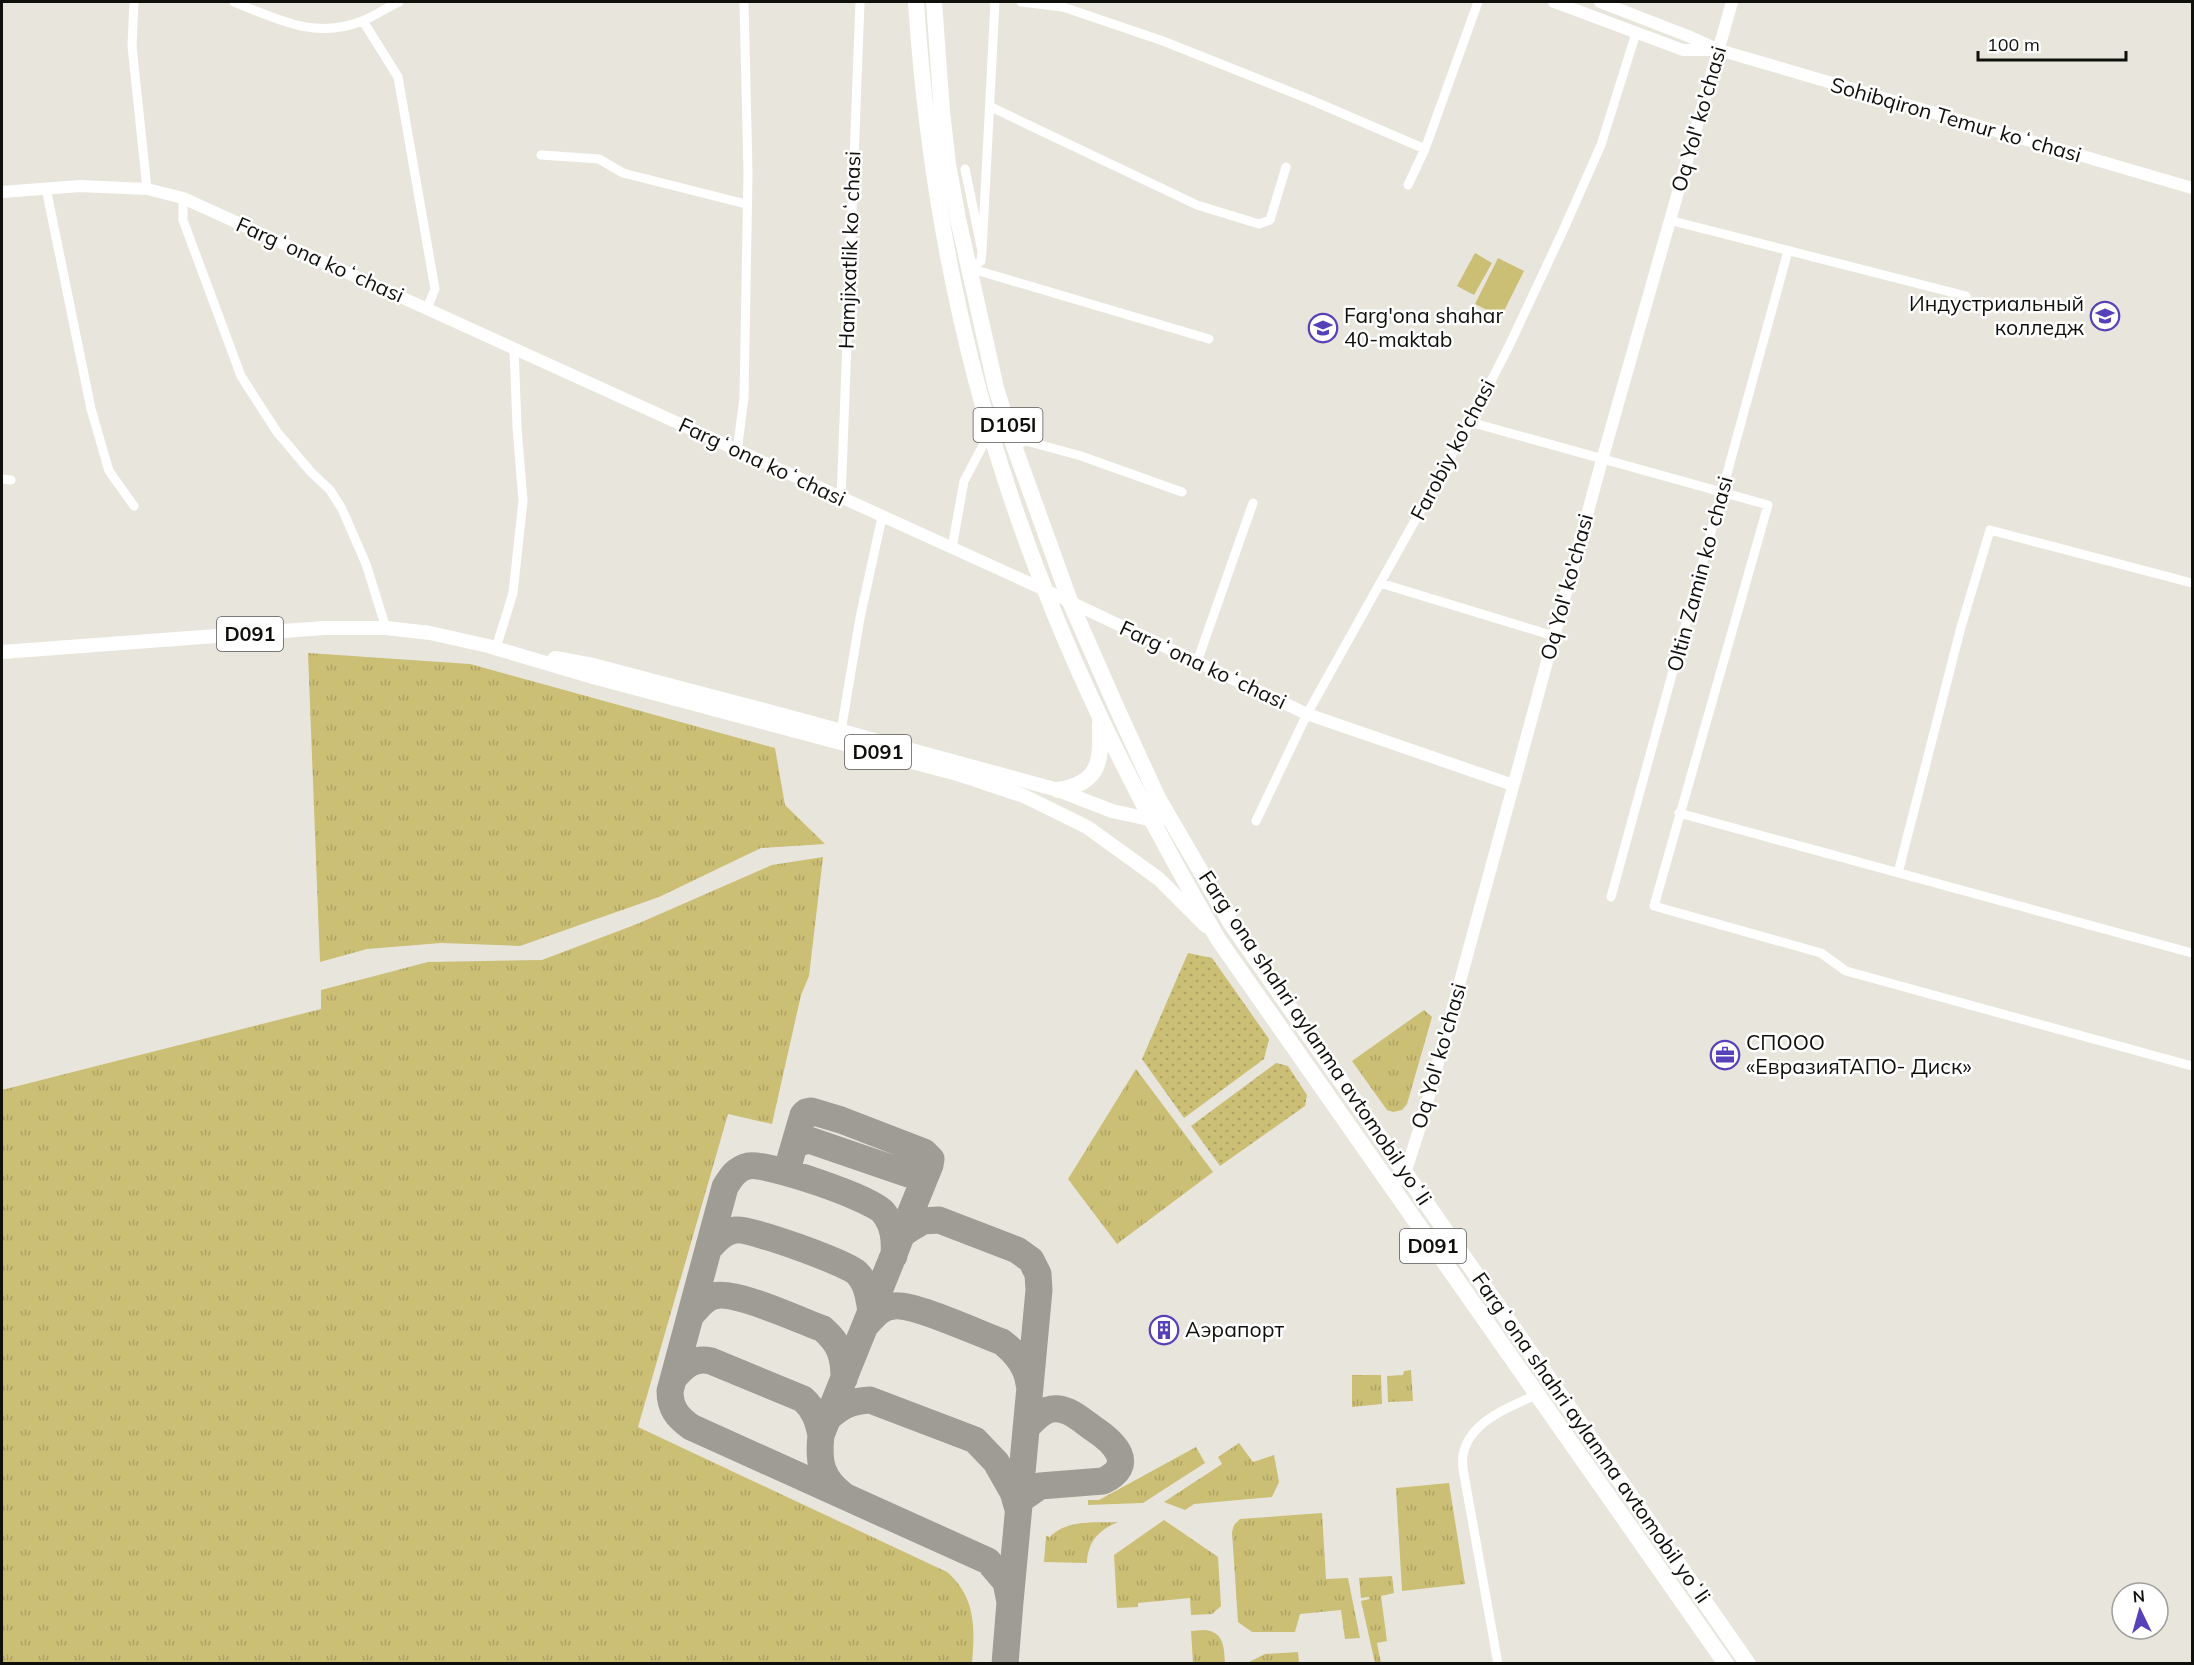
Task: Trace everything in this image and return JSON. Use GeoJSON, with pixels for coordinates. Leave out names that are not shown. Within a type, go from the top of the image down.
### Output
{"type":"FeatureCollection","features":[{"type":"Feature","properties":{"kind":"highway","name":"Fargʻona shahri aylanma avtomobil yoʻli"},"geometry":{"type":"LineString","coordinates":[[916,2],[925,114],[941,220],[977,385],[990,432],[1045,590],[1100,716],[1153,821],[1218,939],[1726,1664]]}},
{"type":"Feature","properties":{"kind":"highway","name":"Fargʻona shahri aylanma avtomobil yoʻli"},"geometry":{"type":"LineString","coordinates":[[934,2],[948,164],[996,388],[1014,446],[1071,604],[1158,798],[1232,925],[1748,1664]]}},
{"type":"Feature","properties":{"kind":"highway"},"geometry":{"type":"LineString","coordinates":[[1058,790],[1073,788],[1092,776],[1098,767],[1101,745],[1100,716]]}},
{"type":"Feature","properties":{"kind":"main road","name":"D091"},"geometry":{"type":"LineString","coordinates":[[2,652],[324,628],[386,628],[430,633],[496,648],[593,665],[1058,790],[1112,811],[1153,821],[1173,821]]}},
{"type":"Feature","properties":{"kind":"main road","name":"D091"},"geometry":{"type":"LineString","coordinates":[[496,648],[593,677],[961,775],[1024,796],[1087,827],[1160,879],[1218,939]]}},
{"type":"Feature","properties":{"kind":"street"},"geometry":{"type":"LineString","coordinates":[[134,2],[132,46],[147,189]]}},
{"type":"Feature","properties":{"kind":"street"},"geometry":{"type":"LineString","coordinates":[[234,2],[288,23],[313,29],[333,30],[363,21],[399,2]]}},
{"type":"Feature","properties":{"kind":"street"},"geometry":{"type":"LineString","coordinates":[[737,451],[744,399],[748,174],[744,2]]}},
{"type":"Feature","properties":{"kind":"street","name":"Hamjixatlik koʻchasi"},"geometry":{"type":"LineString","coordinates":[[841,499],[860,2]]}},
{"type":"Feature","properties":{"kind":"street"},"geometry":{"type":"LineString","coordinates":[[969,268],[981,261],[982,251],[995,2]]}},
{"type":"Feature","properties":{"kind":"street"},"geometry":{"type":"LineString","coordinates":[[1021,2],[1063,7],[1162,41],[1311,100],[1425,149]]}},
{"type":"Feature","properties":{"kind":"street"},"geometry":{"type":"LineString","coordinates":[[1408,185],[1425,149],[1478,2]]}},
{"type":"Feature","properties":{"kind":"street","name":"Sohibqiron Temur koʻchasi"},"geometry":{"type":"LineString","coordinates":[[1554,2],[1683,50],[1719,50]]}},
{"type":"Feature","properties":{"kind":"street","name":"Sohibqiron Temur koʻchasi"},"geometry":{"type":"LineString","coordinates":[[1600,2],[1719,50],[2193,188]]}},
{"type":"Feature","properties":{"kind":"street","name":"Oq Yol' ko'chasi"},"geometry":{"type":"LineString","coordinates":[[1405,1173],[1470,948],[1602,460],[1732,2]]}},
{"type":"Feature","properties":{"kind":"street"},"geometry":{"type":"LineString","coordinates":[[363,21],[398,77],[435,289],[427,308]]}},
{"type":"Feature","properties":{"kind":"street","name":"Farobiy ko'chasi"},"geometry":{"type":"LineString","coordinates":[[1256,820],[1307,714],[1470,422],[1562,234],[1600,145],[1636,33]]}},
{"type":"Feature","properties":{"kind":"street"},"geometry":{"type":"LineString","coordinates":[[991,107],[1197,205],[1259,224],[1270,219],[1286,167]]}},
{"type":"Feature","properties":{"kind":"street"},"geometry":{"type":"LineString","coordinates":[[541,155],[598,159],[623,173],[746,204]]}},
{"type":"Feature","properties":{"kind":"street"},"geometry":{"type":"LineString","coordinates":[[965,169],[982,251]]}},
{"type":"Feature","properties":{"kind":"street","name":"Fargʻona koʻchasi"},"geometry":{"type":"LineString","coordinates":[[2,192],[80,186],[147,189],[183,198],[1045,590],[1307,714],[1513,785]]}},
{"type":"Feature","properties":{"kind":"street"},"geometry":{"type":"LineString","coordinates":[[46,189],[91,410],[109,471],[134,506]]}},
{"type":"Feature","properties":{"kind":"street"},"geometry":{"type":"LineString","coordinates":[[183,198],[183,220],[241,376],[277,432],[311,472],[330,490],[342,508],[366,564],[386,628]]}},
{"type":"Feature","properties":{"kind":"street"},"geometry":{"type":"LineString","coordinates":[[1669,220],[1966,296]]}},
{"type":"Feature","properties":{"kind":"street","name":"Oltin Zamin koʻchasi"},"geometry":{"type":"LineString","coordinates":[[1611,897],[1788,251]]}},
{"type":"Feature","properties":{"kind":"street"},"geometry":{"type":"LineString","coordinates":[[969,268],[1209,339]]}},
{"type":"Feature","properties":{"kind":"street"},"geometry":{"type":"LineString","coordinates":[[496,648],[513,592],[523,501],[514,349]]}},
{"type":"Feature","properties":{"kind":"street"},"geometry":{"type":"LineString","coordinates":[[1470,422],[1768,505],[1654,906],[1821,953],[1846,971],[2193,1066]]}},
{"type":"Feature","properties":{"kind":"street"},"geometry":{"type":"LineString","coordinates":[[952,548],[964,481],[990,432]]}},
{"type":"Feature","properties":{"kind":"street"},"geometry":{"type":"LineString","coordinates":[[1014,446],[1026,441],[1081,456],[1182,492]]}},
{"type":"Feature","properties":{"kind":"street"},"geometry":{"type":"LineString","coordinates":[[1197,662],[1252,503]]}},
{"type":"Feature","properties":{"kind":"street"},"geometry":{"type":"LineString","coordinates":[[841,731],[860,618],[882,517]]}},
{"type":"Feature","properties":{"kind":"street"},"geometry":{"type":"LineString","coordinates":[[1898,873],[1961,627],[1990,530],[2193,584]]}},
{"type":"Feature","properties":{"kind":"street"},"geometry":{"type":"LineString","coordinates":[[1380,583],[1554,636]]}},
{"type":"Feature","properties":{"kind":"street"},"geometry":{"type":"LineString","coordinates":[[1679,813],[2193,954]]}},
{"type":"Feature","properties":{"kind":"street"},"geometry":{"type":"LineString","coordinates":[[1393,1187],[1405,1173]]}},
{"type":"Feature","properties":{"kind":"street"},"geometry":{"type":"LineString","coordinates":[[1497,1664],[1462,1463],[1469,1439],[1482,1425],[1507,1409],[1538,1394]]}},
{"type":"Feature","properties":{"kind":"green space"},"geometry":{"type":"Polygon","coordinates":[[[1475,253],[1492,263],[1474,295],[1457,286],[1475,253]]]}},
{"type":"Feature","properties":{"kind":"green space"},"geometry":{"type":"Polygon","coordinates":[[[1498,258],[1524,271],[1501,317],[1475,304],[1498,258]]]}},
{"type":"Feature","properties":{"kind":"green space"},"geometry":{"type":"Polygon","coordinates":[[[308,653],[470,664],[775,748],[785,805],[825,844],[761,848],[659,897],[520,946],[441,943],[367,949],[320,962],[308,653]]]}},
{"type":"Feature","properties":{"kind":"green space"},"geometry":{"type":"Polygon","coordinates":[[[823,857],[809,976],[801,995],[772,1124],[728,1114],[638,1427],[947,1572],[964,1592],[972,1614],[972,1663],[2,1663],[2,1090],[321,1009],[321,990],[428,962],[542,960],[637,924],[772,865],[823,857]]]}},
{"type":"Feature","properties":{"kind":"green space"},"geometry":{"type":"Polygon","coordinates":[[[1188,953],[1212,958],[1269,1039],[1264,1059],[1184,1118],[1142,1059],[1188,953]]]}},
{"type":"Feature","properties":{"kind":"green space"},"geometry":{"type":"Polygon","coordinates":[[[1424,1010],[1432,1017],[1407,1104],[1402,1110],[1393,1112],[1387,1110],[1352,1061],[1424,1010]]]}},
{"type":"Feature","properties":{"kind":"green space"},"geometry":{"type":"Polygon","coordinates":[[[1276,1063],[1288,1066],[1307,1095],[1305,1106],[1220,1166],[1191,1126],[1276,1063]]]}},
{"type":"Feature","properties":{"kind":"green space"},"geometry":{"type":"Polygon","coordinates":[[[1136,1069],[1213,1172],[1117,1244],[1068,1179],[1136,1069]]]}},
{"type":"Feature","properties":{"kind":"green space"},"geometry":{"type":"Polygon","coordinates":[[[1411,1370],[1413,1401],[1388,1402],[1387,1376],[1403,1375],[1404,1371],[1411,1370]]]}},
{"type":"Feature","properties":{"kind":"green space"},"geometry":{"type":"Polygon","coordinates":[[[1352,1375],[1381,1375],[1382,1404],[1352,1407],[1352,1375]]]}},
{"type":"Feature","properties":{"kind":"green space"},"geometry":{"type":"Polygon","coordinates":[[[1239,1443],[1253,1462],[1274,1455],[1279,1482],[1272,1497],[1194,1504],[1185,1510],[1164,1502],[1222,1464],[1218,1457],[1239,1443]]]}},
{"type":"Feature","properties":{"kind":"green space"},"geometry":{"type":"Polygon","coordinates":[[[1196,1447],[1205,1463],[1143,1503],[1088,1505],[1088,1500],[1099,1500],[1196,1447]]]}},
{"type":"Feature","properties":{"kind":"green space"},"geometry":{"type":"Polygon","coordinates":[[[1449,1483],[1465,1584],[1402,1591],[1396,1488],[1449,1483]]]}},
{"type":"Feature","properties":{"kind":"green space"},"geometry":{"type":"Polygon","coordinates":[[[1322,1513],[1326,1579],[1348,1578],[1360,1638],[1345,1639],[1341,1610],[1300,1614],[1295,1632],[1252,1632],[1238,1622],[1232,1532],[1234,1525],[1240,1519],[1322,1513]]]}},
{"type":"Feature","properties":{"kind":"green space"},"geometry":{"type":"Polygon","coordinates":[[[1164,1520],[1218,1557],[1221,1606],[1212,1614],[1191,1615],[1190,1598],[1138,1603],[1138,1607],[1117,1608],[1114,1555],[1164,1520]]]}},
{"type":"Feature","properties":{"kind":"green space"},"geometry":{"type":"Polygon","coordinates":[[[1118,1522],[1105,1529],[1092,1542],[1087,1563],[1044,1562],[1046,1536],[1050,1537],[1057,1531],[1073,1525],[1118,1522]]]}},
{"type":"Feature","properties":{"kind":"green space"},"geometry":{"type":"Polygon","coordinates":[[[1392,1576],[1394,1593],[1381,1596],[1387,1641],[1377,1643],[1381,1663],[1375,1663],[1361,1601],[1369,1597],[1361,1598],[1359,1578],[1392,1576]]]}},
{"type":"Feature","properties":{"kind":"green space"},"geometry":{"type":"Polygon","coordinates":[[[1205,1630],[1216,1634],[1222,1641],[1225,1663],[1193,1663],[1191,1631],[1205,1630]]]}},
{"type":"Feature","properties":{"kind":"green space"},"geometry":{"type":"Polygon","coordinates":[[[1298,1652],[1299,1663],[1247,1663],[1265,1654],[1298,1652]]]}},
{"type":"Feature","properties":{"kind":"taxiway"},"geometry":{"type":"LineString","coordinates":[[792,1174],[789,1163],[803,1115],[811,1111],[924,1152],[931,1159],[930,1165],[902,1234]]}},
{"type":"Feature","properties":{"kind":"taxiway"},"geometry":{"type":"LineString","coordinates":[[795,1144],[809,1140],[917,1177],[922,1185]]}},
{"type":"Feature","properties":{"kind":"taxiway"},"geometry":{"type":"LineString","coordinates":[[843,1495],[830,1482],[823,1469],[820,1453],[821,1435],[902,1234],[923,1221],[939,1220],[1017,1250],[1031,1260],[1038,1274],[1039,1290],[1010,1602],[1006,1582],[988,1561],[691,1427],[678,1416],[671,1402],[670,1391],[725,1187],[740,1169],[758,1166],[795,1175],[840,1190],[874,1206],[883,1212],[892,1227],[894,1238],[894,1244],[894,1250],[894,1256]]}},
{"type":"Feature","properties":{"kind":"taxiway"},"geometry":{"type":"LineString","coordinates":[[710,1247],[725,1234],[736,1230],[759,1234],[818,1254],[857,1273],[865,1286],[871,1312]]}},
{"type":"Feature","properties":{"kind":"taxiway"},"geometry":{"type":"LineString","coordinates":[[692,1314],[708,1299],[724,1295],[751,1301],[823,1329],[840,1351],[844,1379]]}},
{"type":"Feature","properties":{"kind":"taxiway"},"geometry":{"type":"LineString","coordinates":[[867,1324],[882,1310],[894,1306],[916,1309],[947,1320],[1002,1342],[1020,1360],[1029,1384]]}},
{"type":"Feature","properties":{"kind":"taxiway"},"geometry":{"type":"LineString","coordinates":[[674,1378],[694,1361],[711,1361],[803,1399],[815,1416],[821,1435]]}},
{"type":"Feature","properties":{"kind":"taxiway"},"geometry":{"type":"LineString","coordinates":[[828,1418],[848,1404],[870,1400],[975,1440],[996,1462],[1013,1492],[1018,1509]]}},
{"type":"Feature","properties":{"kind":"taxiway"},"geometry":{"type":"LineString","coordinates":[[1020,1500],[1040,1486],[1103,1481],[1113,1475],[1121,1461],[1115,1447],[1109,1441],[1067,1411],[1061,1409],[1045,1411],[1026,1428]]}},
{"type":"Feature","properties":{"kind":"taxiway"},"geometry":{"type":"LineString","coordinates":[[1005,1664],[1010,1602]]}},
{"type":"Feature","properties":{"kind":"place","name":"Индустриальный колледж"},"geometry":{"type":"Point","coordinates":[2105,316]}},
{"type":"Feature","properties":{"kind":"place","name":"Farg'ona shahar 40-maktab"},"geometry":{"type":"Point","coordinates":[1323,328]}},
{"type":"Feature","properties":{"kind":"place","name":"СПООО «ЕвразияТАПО- Диск»"},"geometry":{"type":"Point","coordinates":[1725,1055]}},
{"type":"Feature","properties":{"kind":"place","name":"Аэрапорт"},"geometry":{"type":"Point","coordinates":[1164,1330]}}]}
